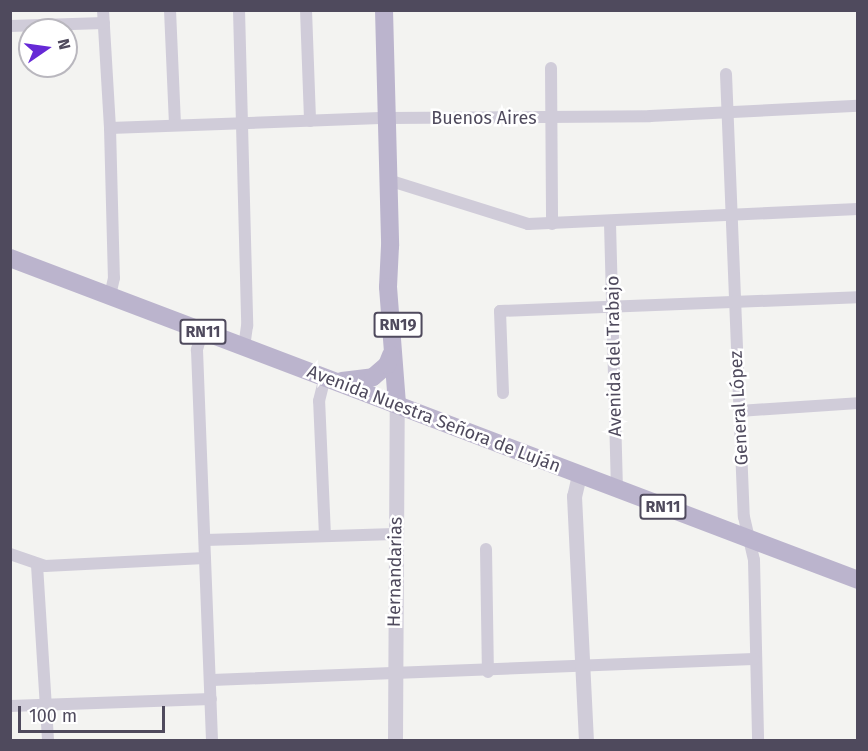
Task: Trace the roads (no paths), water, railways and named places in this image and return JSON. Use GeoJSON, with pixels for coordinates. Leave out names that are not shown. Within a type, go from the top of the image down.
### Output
{"type":"FeatureCollection","features":[{"type":"Feature","properties":{"kind":"main road","name":"RN19"},"geometry":{"type":"LineString","coordinates":[[384,10],[391,355],[397,404]]}},
{"type":"Feature","properties":{"kind":"main road","name":"RN19"},"geometry":{"type":"LineString","coordinates":[[390,246],[400,366],[397,404]]}},
{"type":"Feature","properties":{"kind":"main road","name":"Avenida Nuestra Señora de Luján"},"geometry":{"type":"LineString","coordinates":[[10,258],[858,580]]}},
{"type":"Feature","properties":{"kind":"main road"},"geometry":{"type":"LineString","coordinates":[[330,379],[373,377],[387,365],[391,355]]}},
{"type":"Feature","properties":{"kind":"street"},"geometry":{"type":"LineString","coordinates":[[171,10],[175,125]]}},
{"type":"Feature","properties":{"kind":"street"},"geometry":{"type":"LineString","coordinates":[[239,10],[247,326],[244,348]]}},
{"type":"Feature","properties":{"kind":"street"},"geometry":{"type":"LineString","coordinates":[[306,10],[310,121]]}},
{"type":"Feature","properties":{"kind":"street"},"geometry":{"type":"LineString","coordinates":[[10,26],[104,17],[114,278],[110,296]]}},
{"type":"Feature","properties":{"kind":"street"},"geometry":{"type":"LineString","coordinates":[[550,68],[552,224]]}},
{"type":"Feature","properties":{"kind":"street","name":"General López"},"geometry":{"type":"LineString","coordinates":[[726,74],[739,411],[748,538],[754,560],[754,659],[758,741]]}},
{"type":"Feature","properties":{"kind":"street","name":"Buenos Aires"},"geometry":{"type":"LineString","coordinates":[[110,128],[387,118],[727,113],[858,106]]}},
{"type":"Feature","properties":{"kind":"street"},"geometry":{"type":"LineString","coordinates":[[388,180],[521,223],[610,223],[858,209]]}},
{"type":"Feature","properties":{"kind":"street","name":"Avenida del Trabajo"},"geometry":{"type":"LineString","coordinates":[[610,223],[617,490]]}},
{"type":"Feature","properties":{"kind":"street"},"geometry":{"type":"LineString","coordinates":[[503,393],[500,311],[858,297]]}},
{"type":"Feature","properties":{"kind":"street"},"geometry":{"type":"LineString","coordinates":[[202,332],[196,350],[212,680],[212,741]]}},
{"type":"Feature","properties":{"kind":"street"},"geometry":{"type":"LineString","coordinates":[[325,536],[319,401],[330,379]]}},
{"type":"Feature","properties":{"kind":"street"},"geometry":{"type":"LineString","coordinates":[[739,411],[858,403]]}},
{"type":"Feature","properties":{"kind":"street","name":"Hernandarias"},"geometry":{"type":"LineString","coordinates":[[395,741],[394,534],[399,481],[397,404]]}},
{"type":"Feature","properties":{"kind":"street"},"geometry":{"type":"LineString","coordinates":[[579,475],[574,496],[586,741]]}},
{"type":"Feature","properties":{"kind":"street"},"geometry":{"type":"LineString","coordinates":[[205,540],[394,534]]}},
{"type":"Feature","properties":{"kind":"street"},"geometry":{"type":"LineString","coordinates":[[486,549],[488,672]]}},
{"type":"Feature","properties":{"kind":"street"},"geometry":{"type":"LineString","coordinates":[[10,554],[36,565],[205,558]]}},
{"type":"Feature","properties":{"kind":"street"},"geometry":{"type":"LineString","coordinates":[[36,565],[48,741]]}},
{"type":"Feature","properties":{"kind":"street"},"geometry":{"type":"LineString","coordinates":[[212,680],[394,676],[754,659]]}},
{"type":"Feature","properties":{"kind":"street"},"geometry":{"type":"LineString","coordinates":[[10,706],[211,699]]}}]}
